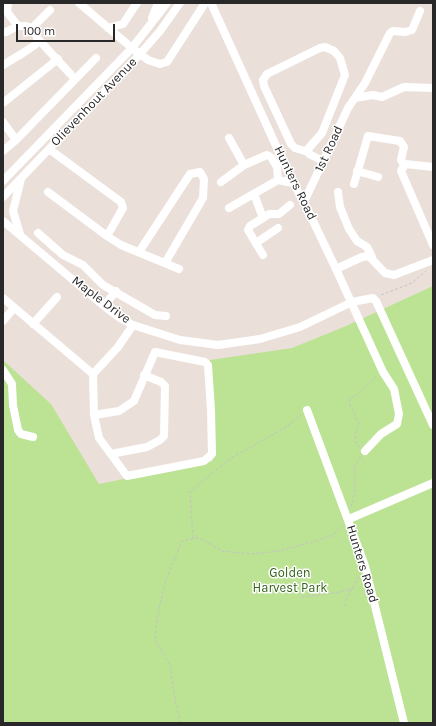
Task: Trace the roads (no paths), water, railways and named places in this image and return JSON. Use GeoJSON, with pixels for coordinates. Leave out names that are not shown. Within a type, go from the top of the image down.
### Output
{"type":"FeatureCollection","features":[{"type":"Feature","properties":{"kind":"street"},"geometry":{"type":"LineString","coordinates":[[8,3],[7,12],[18,26]]}},
{"type":"Feature","properties":{"kind":"street"},"geometry":{"type":"LineString","coordinates":[[79,3],[132,48],[154,63],[160,64],[166,62],[205,3]]}},
{"type":"Feature","properties":{"kind":"street"},"geometry":{"type":"LineString","coordinates":[[108,28],[123,24],[137,3]]}},
{"type":"Feature","properties":{"kind":"street"},"geometry":{"type":"LineString","coordinates":[[148,28],[158,3]]}},
{"type":"Feature","properties":{"kind":"street","name":"Olievenhout Avenue"},"geometry":{"type":"LineString","coordinates":[[3,181],[132,48],[167,3]]}},
{"type":"Feature","properties":{"kind":"street","name":"Olievenhout Avenue"},"geometry":{"type":"LineString","coordinates":[[3,197],[140,54],[160,32],[180,3]]}},
{"type":"Feature","properties":{"kind":"street","name":"Hunters Road"},"geometry":{"type":"LineString","coordinates":[[212,3],[293,183],[304,202],[352,302],[383,372],[394,389],[399,414],[397,424],[381,434],[365,451]]}},
{"type":"Feature","properties":{"kind":"street"},"geometry":{"type":"LineString","coordinates":[[32,28],[50,10]]}},
{"type":"Feature","properties":{"kind":"street","name":"1st Road"},"geometry":{"type":"LineString","coordinates":[[304,202],[348,108],[365,84],[390,33],[394,31],[405,32],[412,30],[420,11]]}},
{"type":"Feature","properties":{"kind":"street"},"geometry":{"type":"LineString","coordinates":[[6,32],[18,26],[32,28]]}},
{"type":"Feature","properties":{"kind":"street"},"geometry":{"type":"LineString","coordinates":[[32,28],[38,39],[75,79]]}},
{"type":"Feature","properties":{"kind":"street"},"geometry":{"type":"LineString","coordinates":[[3,66],[35,45],[38,39]]}},
{"type":"Feature","properties":{"kind":"street"},"geometry":{"type":"LineString","coordinates":[[308,152],[309,146],[322,133],[345,75],[340,58],[334,51],[325,48],[320,48],[268,74],[263,80],[264,86],[291,144],[295,148],[308,152],[323,161]]}},
{"type":"Feature","properties":{"kind":"street"},"geometry":{"type":"LineString","coordinates":[[3,151],[16,140],[96,58]]}},
{"type":"Feature","properties":{"kind":"street"},"geometry":{"type":"LineString","coordinates":[[3,103],[58,59]]}},
{"type":"Feature","properties":{"kind":"street"},"geometry":{"type":"LineString","coordinates":[[355,98],[373,95],[382,97],[404,87],[433,88]]}},
{"type":"Feature","properties":{"kind":"street"},"geometry":{"type":"LineString","coordinates":[[3,122],[16,140]]}},
{"type":"Feature","properties":{"kind":"street"},"geometry":{"type":"LineString","coordinates":[[354,184],[368,136],[400,141],[404,147],[401,160],[404,165],[402,174],[433,245]]}},
{"type":"Feature","properties":{"kind":"street"},"geometry":{"type":"LineString","coordinates":[[229,138],[244,165]]}},
{"type":"Feature","properties":{"kind":"street"},"geometry":{"type":"LineString","coordinates":[[49,149],[121,202],[123,208],[107,236]]}},
{"type":"Feature","properties":{"kind":"street"},"geometry":{"type":"LineString","coordinates":[[221,182],[244,165],[269,156],[277,167],[278,180]]}},
{"type":"Feature","properties":{"kind":"street"},"geometry":{"type":"LineString","coordinates":[[404,165],[409,164],[433,167]]}},
{"type":"Feature","properties":{"kind":"street"},"geometry":{"type":"LineString","coordinates":[[358,171],[378,177]]}},
{"type":"Feature","properties":{"kind":"street"},"geometry":{"type":"LineString","coordinates":[[139,252],[190,174],[200,172],[204,179],[203,198],[164,263]]}},
{"type":"Feature","properties":{"kind":"street"},"geometry":{"type":"LineString","coordinates":[[21,178],[13,211],[16,226],[22,237]]}},
{"type":"Feature","properties":{"kind":"street"},"geometry":{"type":"LineString","coordinates":[[229,208],[278,180],[293,183]]}},
{"type":"Feature","properties":{"kind":"street"},"geometry":{"type":"LineString","coordinates":[[48,192],[121,245],[179,268]]}},
{"type":"Feature","properties":{"kind":"street"},"geometry":{"type":"LineString","coordinates":[[338,192],[340,207],[349,229],[357,241],[367,247],[372,257],[383,271],[389,275],[433,260]]}},
{"type":"Feature","properties":{"kind":"street"},"geometry":{"type":"LineString","coordinates":[[254,194],[263,218]]}},
{"type":"Feature","properties":{"kind":"street"},"geometry":{"type":"LineString","coordinates":[[263,254],[248,228],[269,214],[279,214],[290,204]]}},
{"type":"Feature","properties":{"kind":"street","name":"Maple Drive"},"geometry":{"type":"LineString","coordinates":[[3,221],[104,306],[133,325],[156,334],[200,344],[218,345],[242,342],[260,339],[300,327],[352,302]]}},
{"type":"Feature","properties":{"kind":"street"},"geometry":{"type":"LineString","coordinates":[[256,243],[278,228]]}},
{"type":"Feature","properties":{"kind":"street"},"geometry":{"type":"LineString","coordinates":[[38,233],[63,256],[83,265],[98,282],[156,314],[166,316]]}},
{"type":"Feature","properties":{"kind":"street"},"geometry":{"type":"LineString","coordinates":[[336,269],[362,257],[372,257]]}},
{"type":"Feature","properties":{"kind":"street"},"geometry":{"type":"LineString","coordinates":[[104,306],[116,291]]}},
{"type":"Feature","properties":{"kind":"street"},"geometry":{"type":"LineString","coordinates":[[33,324],[57,297]]}},
{"type":"Feature","properties":{"kind":"street"},"geometry":{"type":"LineString","coordinates":[[3,298],[93,374]]}},
{"type":"Feature","properties":{"kind":"street"},"geometry":{"type":"LineString","coordinates":[[352,302],[373,298],[433,424]]}},
{"type":"Feature","properties":{"kind":"street"},"geometry":{"type":"LineString","coordinates":[[3,321],[14,308]]}},
{"type":"Feature","properties":{"kind":"street"},"geometry":{"type":"LineString","coordinates":[[94,415],[119,412],[131,404],[136,398],[144,374],[155,352],[207,363],[211,410],[212,454],[204,461],[129,476],[125,474],[99,438],[94,415],[93,374],[118,347],[133,325]]}},
{"type":"Feature","properties":{"kind":"street"},"geometry":{"type":"LineString","coordinates":[[3,370],[12,384],[15,420],[18,430],[21,434],[33,437]]}},
{"type":"Feature","properties":{"kind":"street"},"geometry":{"type":"LineString","coordinates":[[111,454],[147,447],[164,436],[165,386],[161,382],[144,374]]}},
{"type":"Feature","properties":{"kind":"street","name":"Hunters Road"},"geometry":{"type":"LineString","coordinates":[[307,410],[349,519],[365,566],[404,723]]}},
{"type":"Feature","properties":{"kind":"street"},"geometry":{"type":"LineString","coordinates":[[349,519],[433,483]]}},
{"type":"Feature","properties":{"kind":"park label","name":"Golden Harvest Park"},"geometry":{"type":"Point","coordinates":[290,580]}}]}
